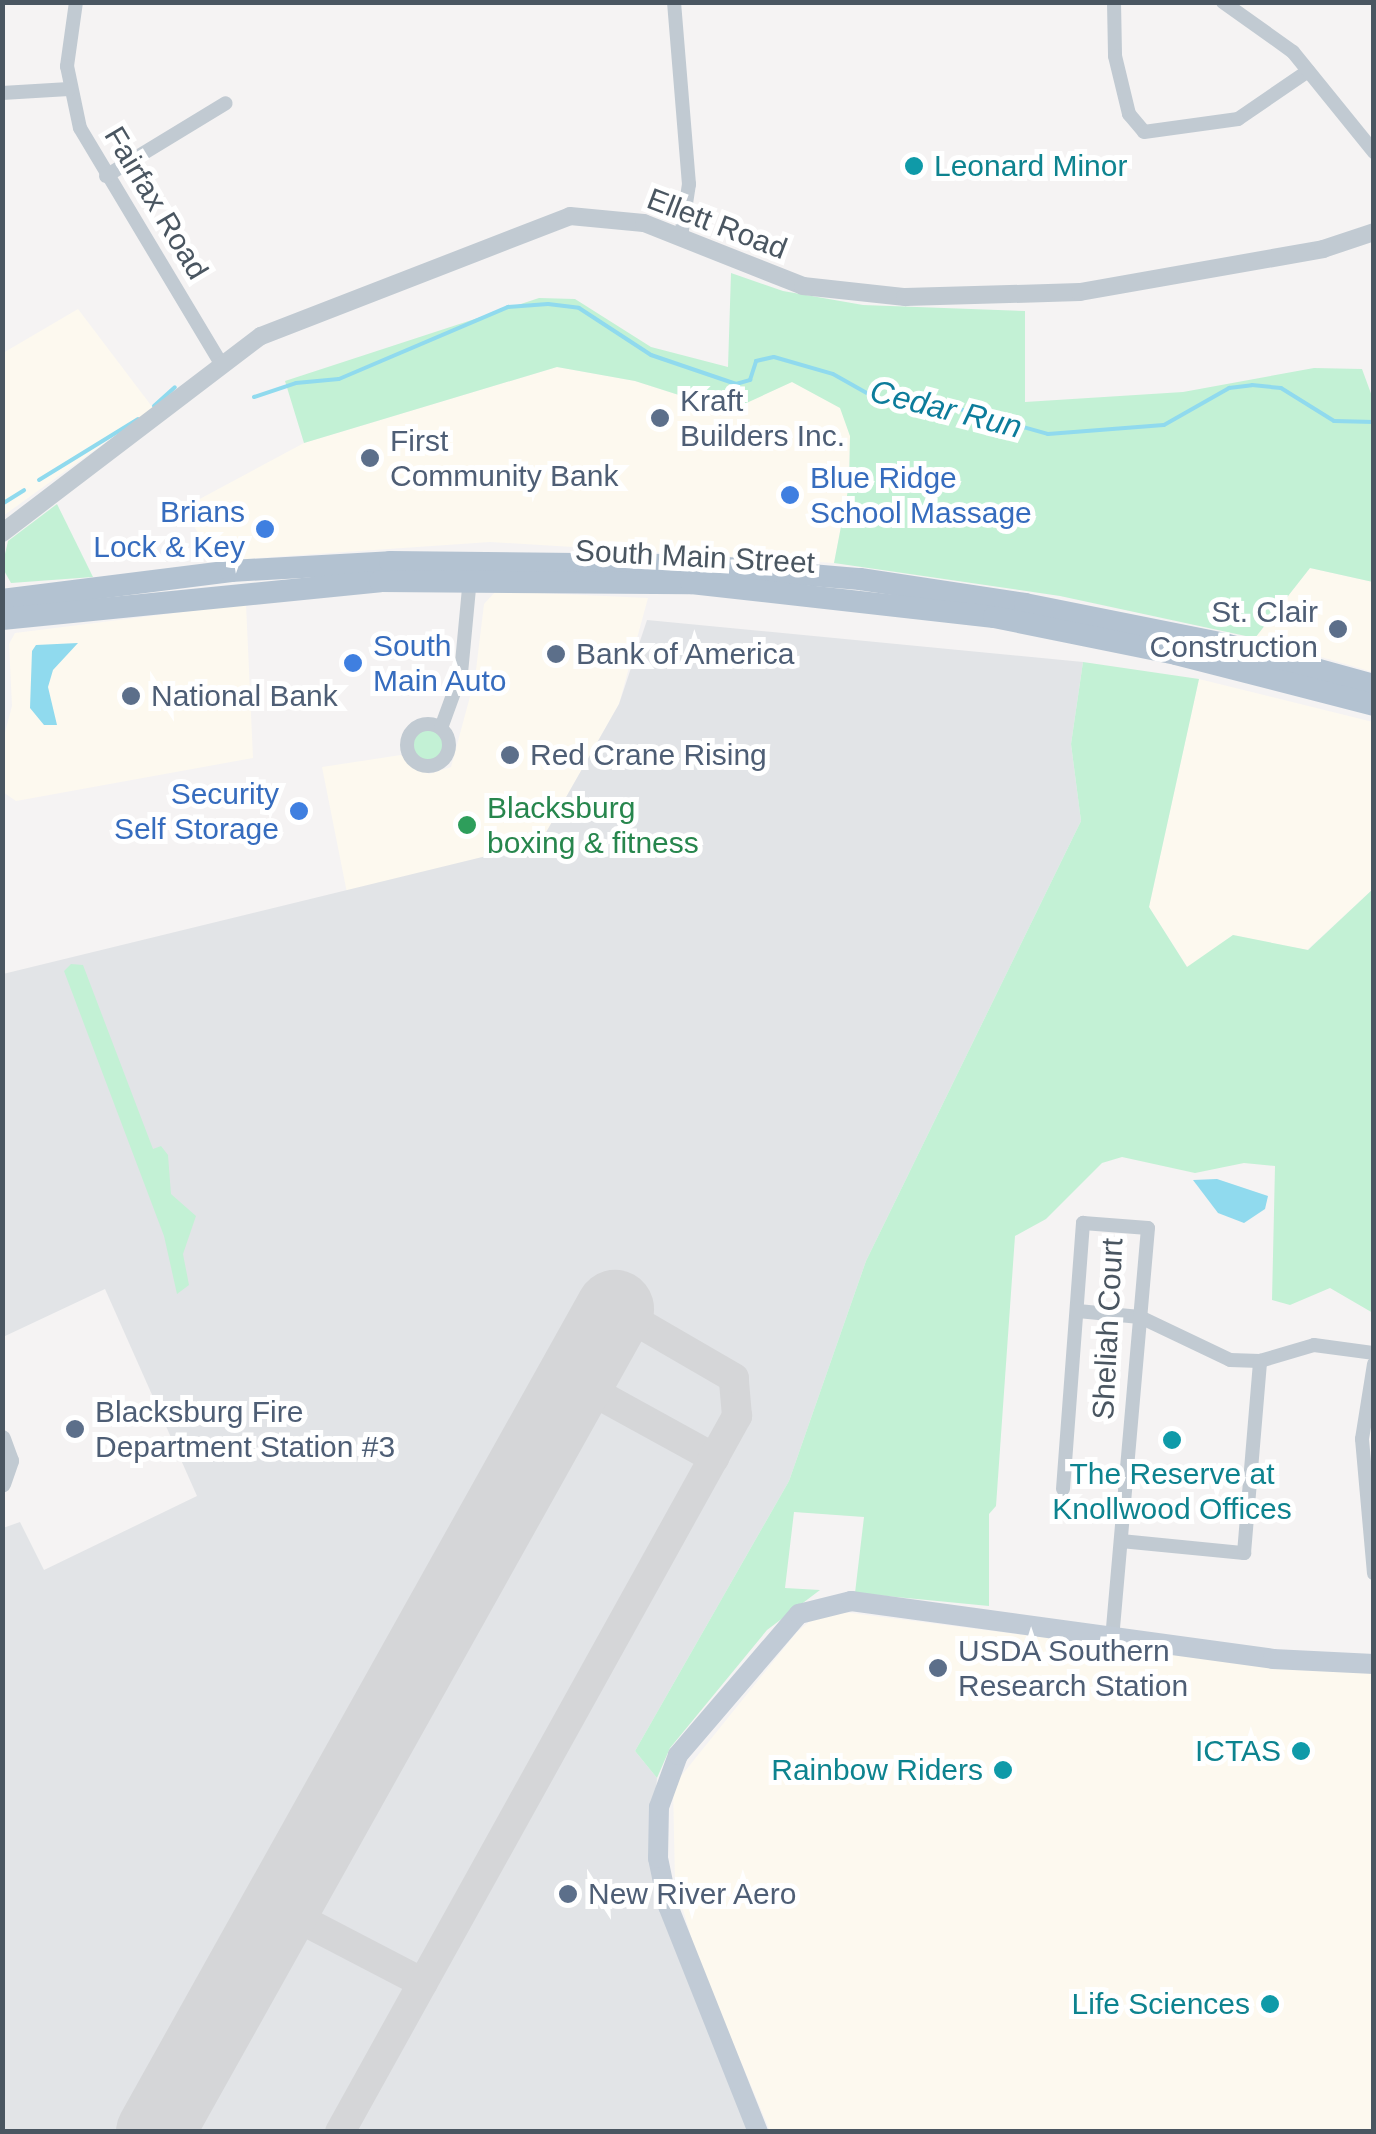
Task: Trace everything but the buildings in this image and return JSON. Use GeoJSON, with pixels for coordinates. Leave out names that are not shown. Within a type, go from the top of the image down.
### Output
{"type":"FeatureCollection","features":[{"type":"Feature","properties":{"kind":"main road","name":"South Main Street"},"geometry":{"type":"LineString","coordinates":[[2,619],[470,569]]}},
{"type":"Feature","properties":{"kind":"main road","name":"South Main Street"},"geometry":{"type":"LineString","coordinates":[[2,600],[231,571],[797,572],[1109,629],[1374,685]]}},
{"type":"Feature","properties":{"kind":"main road","name":"South Main Street"},"geometry":{"type":"LineString","coordinates":[[1109,629],[1374,706]]}},
{"type":"Feature","properties":{"kind":"main road"},"geometry":{"type":"LineString","coordinates":[[758,2132],[689,1968],[661,1876],[659,1801],[678,1754],[784,1627],[819,1604],[852,1602],[1112,1638],[1374,1664]]}},
{"type":"Feature","properties":{"kind":"street","name":"Fairfax Road"},"geometry":{"type":"LineString","coordinates":[[76,2],[66,53],[69,88],[106,176],[221,364]]}},
{"type":"Feature","properties":{"kind":"street"},"geometry":{"type":"LineString","coordinates":[[674,2],[689,184],[681,236]]}},
{"type":"Feature","properties":{"kind":"street"},"geometry":{"type":"LineString","coordinates":[[1114,2],[1113,45],[1129,114],[1150,134],[1238,119],[1308,72]]}},
{"type":"Feature","properties":{"kind":"street"},"geometry":{"type":"LineString","coordinates":[[1223,2],[1273,34],[1374,152]]}},
{"type":"Feature","properties":{"kind":"street"},"geometry":{"type":"LineString","coordinates":[[2,93],[69,88]]}},
{"type":"Feature","properties":{"kind":"street"},"geometry":{"type":"LineString","coordinates":[[106,176],[226,103]]}},
{"type":"Feature","properties":{"kind":"street","name":"Ellett Road"},"geometry":{"type":"LineString","coordinates":[[2,534],[221,364],[307,313],[547,222],[612,216],[681,236],[758,272],[820,289],[985,297],[1080,292],[1323,249],[1374,232]]}},
{"type":"Feature","properties":{"kind":"street"},"geometry":{"type":"LineString","coordinates":[[441,728],[461,674],[470,569]]}},
{"type":"Feature","properties":{"kind":"street","name":"Sheliah Court"},"geometry":{"type":"LineString","coordinates":[[1063,1489],[1083,1223],[1148,1228],[1112,1638]]}},
{"type":"Feature","properties":{"kind":"street"},"geometry":{"type":"LineString","coordinates":[[1078,1311],[1140,1317],[1212,1355],[1260,1361],[1314,1344],[1374,1354]]}},
{"type":"Feature","properties":{"kind":"street"},"geometry":{"type":"LineString","coordinates":[[1121,1541],[1244,1553],[1260,1361]]}},
{"type":"Feature","properties":{"kind":"street"},"geometry":{"type":"LineString","coordinates":[[1374,1364],[1362,1439],[1374,1573]]}},
{"type":"Feature","properties":{"kind":"street"},"geometry":{"type":"LineString","coordinates":[[2,1439],[5,1481]]}},
{"type":"Feature","properties":{"kind":"shaded area"},"geometry":{"type":"Polygon","coordinates":[[[78,309],[153,408],[3,516],[3,353],[78,309]]]}},
{"type":"Feature","properties":{"kind":"shaded area"},"geometry":{"type":"Polygon","coordinates":[[[557,367],[635,381],[728,411],[792,382],[841,408],[850,436],[849,485],[834,563],[490,542],[215,561],[183,508],[304,443],[557,367]]]}},
{"type":"Feature","properties":{"kind":"shaded area"},"geometry":{"type":"Polygon","coordinates":[[[1310,568],[1373,582],[1373,672],[1255,638],[1310,568]]]}},
{"type":"Feature","properties":{"kind":"shaded area"},"geometry":{"type":"Polygon","coordinates":[[[496,591],[648,598],[619,704],[540,843],[347,893],[322,767],[401,755],[429,774],[451,767],[475,678],[484,604],[496,591]]]}},
{"type":"Feature","properties":{"kind":"shaded area"},"geometry":{"type":"Polygon","coordinates":[[[246,604],[253,758],[16,801],[3,792],[3,740],[12,706],[9,644],[15,633],[246,604]]]}},
{"type":"Feature","properties":{"kind":"shaded area"},"geometry":{"type":"Polygon","coordinates":[[[647,620],[1083,662],[1071,744],[1081,821],[866,1261],[789,1481],[635,1751],[657,1778],[651,1855],[751,2131],[3,2131],[3,1528],[20,1522],[44,1570],[197,1496],[105,1289],[3,1337],[3,974],[540,843],[619,704],[647,620]]]}},
{"type":"Feature","properties":{"kind":"shaded area"},"geometry":{"type":"Polygon","coordinates":[[[1199,679],[1373,722],[1373,889],[1307,950],[1233,935],[1188,968],[1149,907],[1199,679]]]}},
{"type":"Feature","properties":{"kind":"shaded area"},"geometry":{"type":"Polygon","coordinates":[[[843,1612],[1276,1667],[1373,1671],[1373,2131],[770,2131],[697,1957],[675,1883],[673,1786],[797,1632],[816,1616],[843,1612]]]}},
{"type":"Feature","properties":{"kind":"green space"},"geometry":{"type":"Polygon","coordinates":[[[731,273],[783,291],[863,305],[1025,311],[1025,402],[1183,392],[1314,368],[1362,369],[1373,399],[1373,582],[1310,568],[1255,638],[1060,596],[834,563],[849,485],[850,436],[840,408],[792,382],[729,411],[635,381],[557,367],[304,443],[285,381],[539,298],[575,299],[651,347],[728,367],[731,273]]]}},
{"type":"Feature","properties":{"kind":"green space"},"geometry":{"type":"Polygon","coordinates":[[[57,504],[93,577],[11,583],[2,567],[8,541],[57,504]]]}},
{"type":"Feature","properties":{"kind":"green space"},"geometry":{"type":"Polygon","coordinates":[[[1083,662],[1199,679],[1149,907],[1187,967],[1233,935],[1308,950],[1373,889],[1373,1313],[1330,1288],[1290,1305],[1272,1300],[1275,1166],[1244,1163],[1195,1173],[1122,1157],[1102,1163],[1046,1219],[1015,1236],[996,1506],[989,1514],[989,1606],[855,1593],[864,1517],[794,1512],[785,1588],[820,1590],[767,1630],[670,1748],[657,1778],[635,1751],[789,1481],[866,1261],[1081,821],[1071,744],[1083,662]]]}},
{"type":"Feature","properties":{"kind":"green space"},"geometry":{"type":"Polygon","coordinates":[[[428,730],[438,735],[443,745],[438,755],[428,760],[418,755],[413,745],[418,735],[428,730]]]}},
{"type":"Feature","properties":{"kind":"green space"},"geometry":{"type":"Polygon","coordinates":[[[71,964],[83,965],[153,1149],[161,1146],[168,1155],[171,1194],[196,1216],[183,1254],[189,1285],[177,1294],[164,1236],[64,971],[71,964]]]}},
{"type":"Feature","properties":{"kind":"water"},"geometry":{"type":"Polygon","coordinates":[[[78,643],[53,670],[48,687],[57,725],[44,725],[30,708],[32,651],[36,645],[78,643]]]}},
{"type":"Feature","properties":{"kind":"water"},"geometry":{"type":"Polygon","coordinates":[[[1217,1179],[1268,1196],[1265,1209],[1244,1223],[1218,1213],[1193,1180],[1217,1179]]]}},
{"type":"Feature","properties":{"kind":"waterway","name":"Cedar Run"},"geometry":{"type":"LineString","coordinates":[[254,397],[296,383],[339,379],[508,307],[548,304],[579,308],[651,355],[736,384],[750,380],[756,361],[774,357],[833,374],[879,400],[910,395],[1048,434],[1164,425],[1229,388],[1252,385],[1281,388],[1334,421],[1374,422]]}},
{"type":"Feature","properties":{"kind":"waterway","name":"Cedar Run"},"geometry":{"type":"LineString","coordinates":[[154,406],[175,387]]}},
{"type":"Feature","properties":{"kind":"waterway","name":"Cedar Run"},"geometry":{"type":"LineString","coordinates":[[39,480],[138,419]]}},
{"type":"Feature","properties":{"kind":"waterway","name":"Cedar Run"},"geometry":{"type":"LineString","coordinates":[[2,504],[24,490]]}},
{"type":"Feature","properties":{"kind":"taxiway"},"geometry":{"type":"LineString","coordinates":[[340,2132],[737,1416],[734,1378],[615,1309]]}},
{"type":"Feature","properties":{"kind":"taxiway"},"geometry":{"type":"LineString","coordinates":[[574,1381],[714,1458]]}},
{"type":"Feature","properties":{"kind":"taxiway"},"geometry":{"type":"LineString","coordinates":[[279,1908],[423,1983]]}},
{"type":"Feature","properties":{"kind":"runway"},"geometry":{"type":"LineString","coordinates":[[155,2132],[615,1309]]}},
{"type":"Feature","properties":{"kind":"place","name":"Leonard Minor"},"geometry":{"type":"Point","coordinates":[914,166]}},
{"type":"Feature","properties":{"kind":"place","name":"Kraft Builders Inc."},"geometry":{"type":"Point","coordinates":[660,418]}},
{"type":"Feature","properties":{"kind":"place","name":"First Community Bank"},"geometry":{"type":"Point","coordinates":[370,458]}},
{"type":"Feature","properties":{"kind":"place","name":"Blue Ridge School Massage"},"geometry":{"type":"Point","coordinates":[790,495]}},
{"type":"Feature","properties":{"kind":"place","name":"Brians Lock & Key"},"geometry":{"type":"Point","coordinates":[265,529]}},
{"type":"Feature","properties":{"kind":"place","name":"St. Clair Construction"},"geometry":{"type":"Point","coordinates":[1338,629]}},
{"type":"Feature","properties":{"kind":"place","name":"Bank of America"},"geometry":{"type":"Point","coordinates":[556,654]}},
{"type":"Feature","properties":{"kind":"place","name":"South Main Auto"},"geometry":{"type":"Point","coordinates":[353,663]}},
{"type":"Feature","properties":{"kind":"place","name":"National Bank"},"geometry":{"type":"Point","coordinates":[131,696]}},
{"type":"Feature","properties":{"kind":"place","name":"Red Crane Rising"},"geometry":{"type":"Point","coordinates":[510,755]}},
{"type":"Feature","properties":{"kind":"place","name":"Security Self Storage"},"geometry":{"type":"Point","coordinates":[299,811]}},
{"type":"Feature","properties":{"kind":"place","name":"Blacksburg boxing & fitness"},"geometry":{"type":"Point","coordinates":[467,825]}},
{"type":"Feature","properties":{"kind":"place","name":"Blacksburg Fire Department Station #3"},"geometry":{"type":"Point","coordinates":[75,1429]}},
{"type":"Feature","properties":{"kind":"place","name":"The Reserve at Knollwood Offices"},"geometry":{"type":"Point","coordinates":[1172,1440]}},
{"type":"Feature","properties":{"kind":"place","name":"USDA Southern Research Station"},"geometry":{"type":"Point","coordinates":[938,1668]}},
{"type":"Feature","properties":{"kind":"place","name":"ICTAS"},"geometry":{"type":"Point","coordinates":[1301,1751]}},
{"type":"Feature","properties":{"kind":"place","name":"Rainbow Riders"},"geometry":{"type":"Point","coordinates":[1003,1770]}},
{"type":"Feature","properties":{"kind":"place","name":"New River Aero"},"geometry":{"type":"Point","coordinates":[568,1894]}},
{"type":"Feature","properties":{"kind":"place","name":"Life Sciences"},"geometry":{"type":"Point","coordinates":[1270,2004]}}]}
